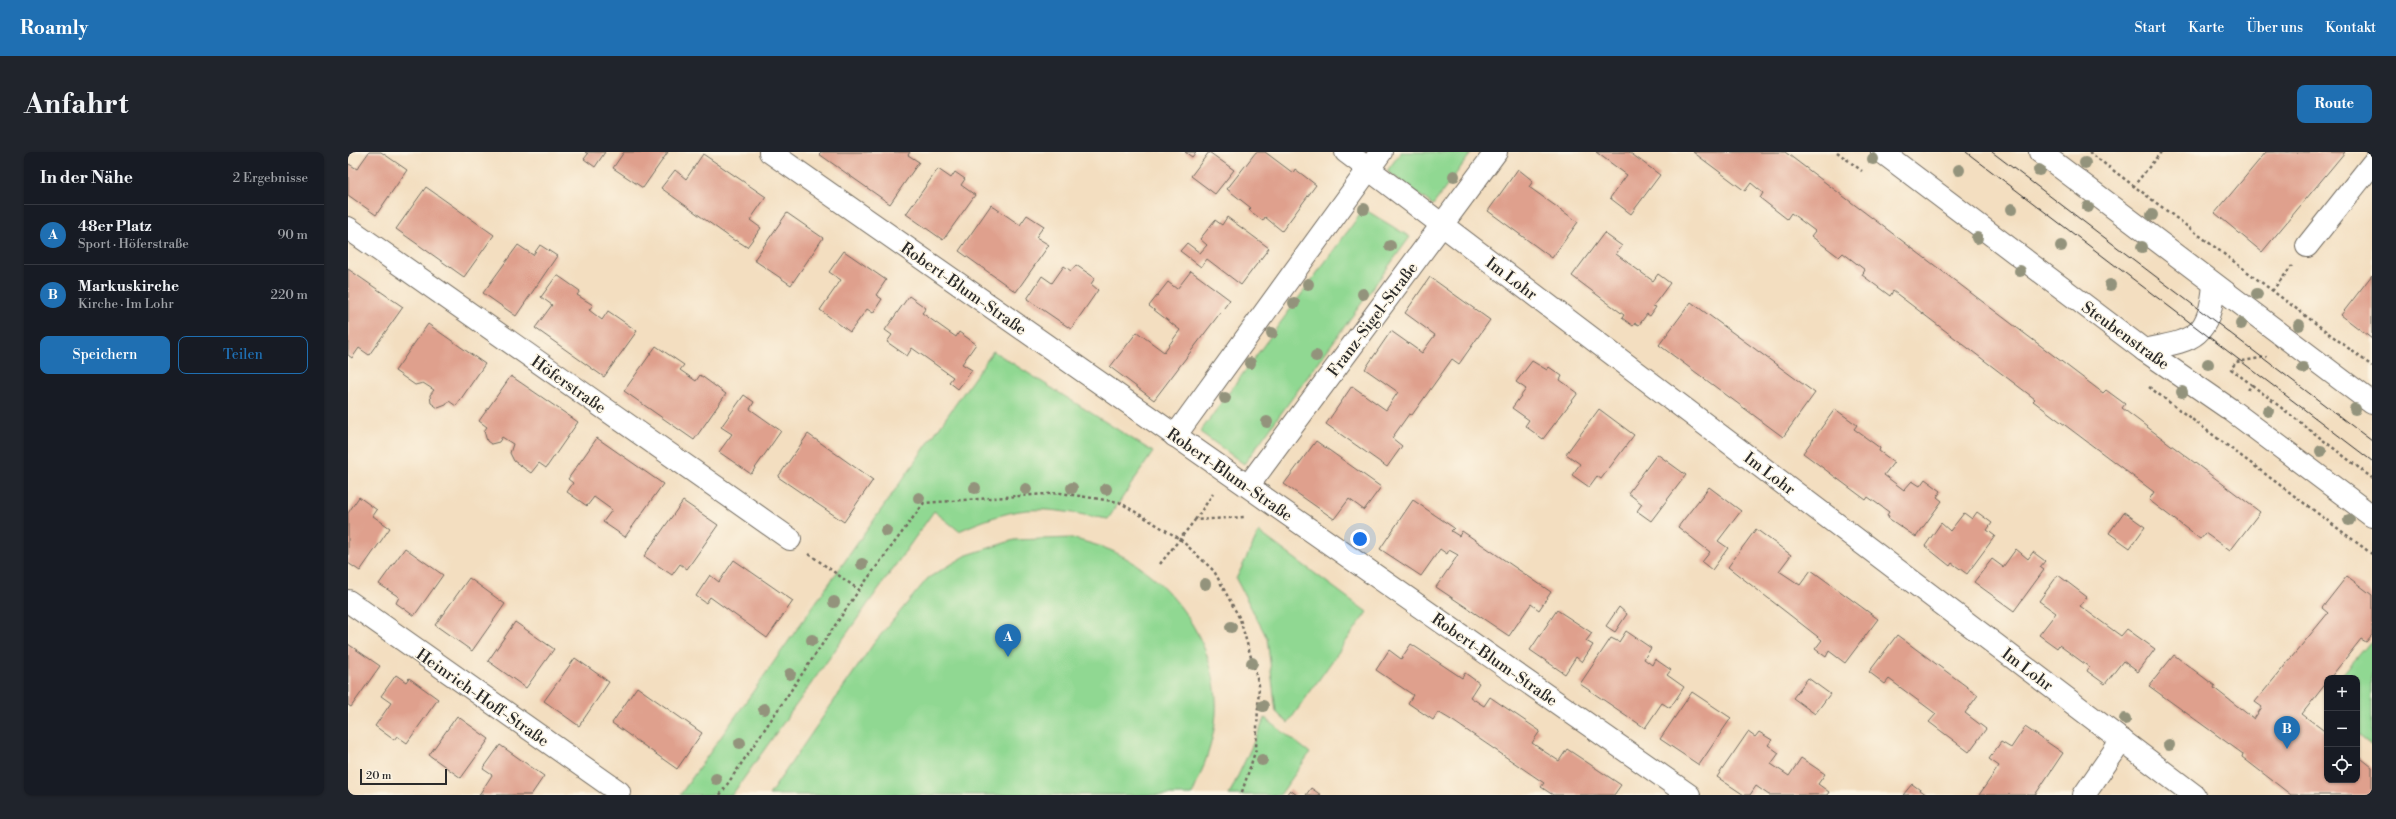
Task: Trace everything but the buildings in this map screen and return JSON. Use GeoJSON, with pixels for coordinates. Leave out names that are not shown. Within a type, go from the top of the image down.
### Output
{"type":"FeatureCollection","features":[{"type":"Feature","properties":{"kind":"street","name":"Robert-Blum-Straße"},"geometry":{"type":"LineString","coordinates":[[770,152],[1689,795]]}},
{"type":"Feature","properties":{"kind":"street","name":"Im Lohr"},"geometry":{"type":"LineString","coordinates":[[1346,152],[1374,160],[1442,224],[2194,795]]}},
{"type":"Feature","properties":{"kind":"street","name":"Franz-Sigel-Straße"},"geometry":{"type":"LineString","coordinates":[[1248,486],[1496,152]]}},
{"type":"Feature","properties":{"kind":"street","name":"Steubenstraße"},"geometry":{"type":"LineString","coordinates":[[1882,152],[2144,350],[2232,410],[2372,516]]}},
{"type":"Feature","properties":{"kind":"street"},"geometry":{"type":"LineString","coordinates":[[2040,152],[2372,403]]}},
{"type":"Feature","properties":{"kind":"street"},"geometry":{"type":"LineString","coordinates":[[1175,436],[1374,160]]}},
{"type":"Feature","properties":{"kind":"street"},"geometry":{"type":"LineString","coordinates":[[2307,246],[2372,164]]}},
{"type":"Feature","properties":{"kind":"street","name":"Höferstraße"},"geometry":{"type":"LineString","coordinates":[[348,228],[790,539]]}},
{"type":"Feature","properties":{"kind":"street"},"geometry":{"type":"LineString","coordinates":[[2144,350],[2185,341],[2201,330],[2212,309],[2214,285]]}},
{"type":"Feature","properties":{"kind":"street","name":"Heinrich-Hoff-Straße"},"geometry":{"type":"LineString","coordinates":[[348,601],[619,792]]}},
{"type":"Feature","properties":{"kind":"street"},"geometry":{"type":"LineString","coordinates":[[2084,795],[2122,740]]}},
{"type":"Feature","properties":{"kind":"path"},"geometry":{"type":"LineString","coordinates":[[2089,152],[2372,366]]}},
{"type":"Feature","properties":{"kind":"path"},"geometry":{"type":"LineString","coordinates":[[2133,186],[2160,152]]}},
{"type":"Feature","properties":{"kind":"path"},"geometry":{"type":"LineString","coordinates":[[2272,291],[2307,246]]}},
{"type":"Feature","properties":{"kind":"path"},"geometry":{"type":"LineString","coordinates":[[2265,322],[2284,299]]}},
{"type":"Feature","properties":{"kind":"path"},"geometry":{"type":"LineString","coordinates":[[2272,353],[2269,357],[2236,362],[2231,368],[2372,478]]}},
{"type":"Feature","properties":{"kind":"path"},"geometry":{"type":"LineString","coordinates":[[2212,436],[2252,385]]}},
{"type":"Feature","properties":{"kind":"path"},"geometry":{"type":"LineString","coordinates":[[1160,564],[1195,520],[1228,473]]}},
{"type":"Feature","properties":{"kind":"path"},"geometry":{"type":"LineString","coordinates":[[720,795],[859,590],[924,503],[1060,492],[1119,502],[1180,539],[1214,571],[1240,619],[1259,685],[1256,749],[1241,795]]}},
{"type":"Feature","properties":{"kind":"path"},"geometry":{"type":"LineString","coordinates":[[1195,520],[1250,517]]}},
{"type":"Feature","properties":{"kind":"path"},"geometry":{"type":"LineString","coordinates":[[828,568],[859,590]]}},
{"type":"Feature","properties":{"kind":"green space"},"geometry":{"type":"Polygon","coordinates":[[[1401,152],[1472,152],[1433,205],[1387,171],[1401,152]]]}},
{"type":"Feature","properties":{"kind":"green space"},"geometry":{"type":"Polygon","coordinates":[[[1364,209],[1410,237],[1244,464],[1200,432],[1364,209]]]}},
{"type":"Feature","properties":{"kind":"green space"},"geometry":{"type":"Polygon","coordinates":[[[993,351],[1153,452],[1108,519],[1058,511],[1027,510],[992,518],[959,531],[934,511],[732,795],[680,795],[993,351]]]}},
{"type":"Feature","properties":{"kind":"green space"},"geometry":{"type":"Polygon","coordinates":[[[1259,532],[1367,612],[1288,723],[1276,712],[1267,638],[1236,579],[1259,532]]]}},
{"type":"Feature","properties":{"kind":"green space"},"geometry":{"type":"Polygon","coordinates":[[[1072,538],[1110,550],[1132,562],[1153,577],[1171,596],[1187,617],[1200,640],[1210,664],[1215,689],[1216,714],[1213,735],[1204,765],[1192,795],[769,795],[874,643],[928,578],[967,555],[1014,540],[1072,538]]]}},
{"type":"Feature","properties":{"kind":"green space"},"geometry":{"type":"Polygon","coordinates":[[[2372,640],[2372,746],[2360,736],[2360,675],[2342,675],[2372,640]]]}},
{"type":"Feature","properties":{"kind":"green space"},"geometry":{"type":"Polygon","coordinates":[[[1265,718],[1310,753],[1280,795],[1229,795],[1265,718]]]}},
{"type":"Feature","properties":{"kind":"tram line"},"geometry":{"type":"LineString","coordinates":[[1966,152],[2372,461]]}},
{"type":"Feature","properties":{"kind":"tram line"},"geometry":{"type":"LineString","coordinates":[[1992,152],[2372,441]]}},
{"type":"Feature","properties":{"kind":"place","name":"48er Platz"},"geometry":{"type":"Point","coordinates":[1008,657]}},
{"type":"Feature","properties":{"kind":"place","name":"Markuskirche"},"geometry":{"type":"Point","coordinates":[2287,749]}}]}
